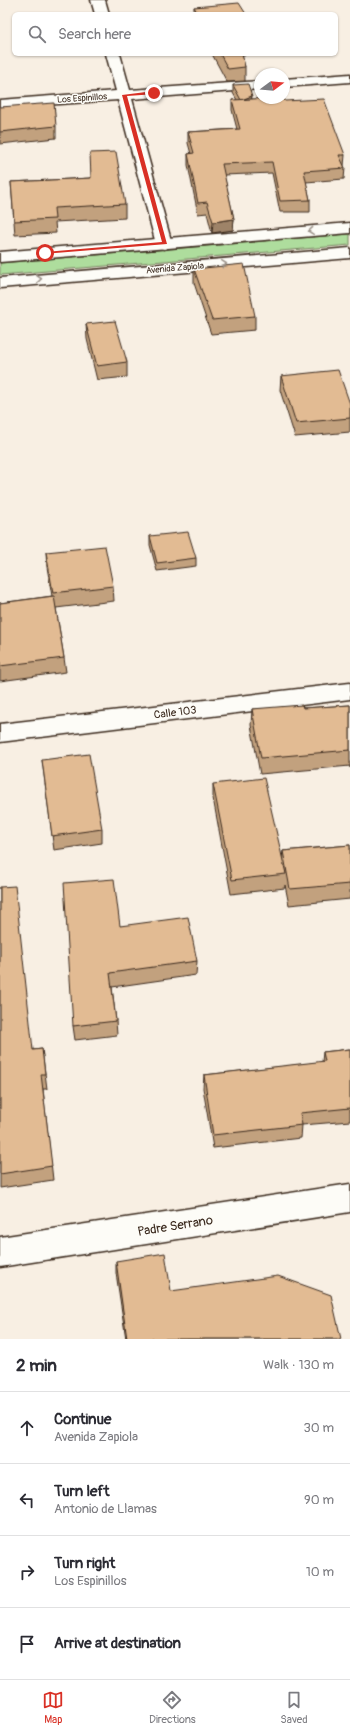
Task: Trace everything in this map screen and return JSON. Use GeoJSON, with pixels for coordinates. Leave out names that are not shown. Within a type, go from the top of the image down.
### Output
{"type":"FeatureCollection","features":[{"type":"Feature","properties":{"kind":"street"},"geometry":{"type":"LineString","coordinates":[[98,0],[101,12]]}},
{"type":"Feature","properties":{"kind":"street"},"geometry":{"type":"LineString","coordinates":[[114,56],[164,244]]}},
{"type":"Feature","properties":{"kind":"street"},"geometry":{"type":"LineString","coordinates":[[290,83],[350,78]]}},
{"type":"Feature","properties":{"kind":"street","name":"Los Espinillos"},"geometry":{"type":"LineString","coordinates":[[0,104],[254,85]]}},
{"type":"Feature","properties":{"kind":"street"},"geometry":{"type":"LineString","coordinates":[[0,257],[350,228]]}},
{"type":"Feature","properties":{"kind":"street","name":"Avenida Zapiola"},"geometry":{"type":"LineString","coordinates":[[0,283],[350,253]]}},
{"type":"Feature","properties":{"kind":"street","name":"Calle 103"},"geometry":{"type":"LineString","coordinates":[[0,733],[350,691]]}},
{"type":"Feature","properties":{"kind":"street","name":"Padre Serrano"},"geometry":{"type":"LineString","coordinates":[[0,1252],[350,1198]]}},
{"type":"Feature","properties":{"kind":"green space"},"geometry":{"type":"Polygon","coordinates":[[[350,234],[350,245],[0,275],[0,263],[350,234]]]}},
{"type":"Feature","properties":{"kind":"building"},"geometry":{"type":"Polygon","coordinates":[[[239,3],[245,12],[197,12],[194,7],[239,3]]]}},
{"type":"Feature","properties":{"kind":"building"},"geometry":{"type":"Polygon","coordinates":[[[221,56],[242,56],[245,67],[228,69],[221,56]]]}},
{"type":"Feature","properties":{"kind":"building"},"geometry":{"type":"Polygon","coordinates":[[[248,84],[252,96],[241,100],[233,85],[248,84]]]}},
{"type":"Feature","properties":{"kind":"building"},"geometry":{"type":"Polygon","coordinates":[[[254,99],[254,104],[290,104],[290,101],[324,99],[345,155],[339,155],[345,168],[304,171],[310,200],[280,201],[272,162],[222,164],[234,219],[213,222],[207,202],[198,203],[188,154],[194,153],[188,132],[240,129],[232,100],[254,99]]]}},
{"type":"Feature","properties":{"kind":"building"},"geometry":{"type":"Polygon","coordinates":[[[54,103],[56,126],[0,132],[0,107],[54,103]]]}},
{"type":"Feature","properties":{"kind":"building"},"geometry":{"type":"Polygon","coordinates":[[[116,152],[125,204],[54,208],[55,219],[14,221],[11,182],[91,178],[90,153],[116,152]]]}},
{"type":"Feature","properties":{"kind":"building"},"geometry":{"type":"Polygon","coordinates":[[[244,264],[255,316],[212,320],[194,269],[244,264]]]}},
{"type":"Feature","properties":{"kind":"building"},"geometry":{"type":"Polygon","coordinates":[[[115,321],[127,362],[97,366],[86,324],[115,321]]]}},
{"type":"Feature","properties":{"kind":"building"},"geometry":{"type":"Polygon","coordinates":[[[338,370],[350,404],[350,418],[296,423],[281,376],[338,370]]]}},
{"type":"Feature","properties":{"kind":"building"},"geometry":{"type":"Polygon","coordinates":[[[188,532],[196,558],[157,563],[150,536],[188,532]]]}},
{"type":"Feature","properties":{"kind":"building"},"geometry":{"type":"Polygon","coordinates":[[[105,546],[113,586],[53,593],[46,552],[105,546]]]}},
{"type":"Feature","properties":{"kind":"building"},"geometry":{"type":"Polygon","coordinates":[[[54,596],[64,658],[0,666],[0,603],[54,596]]]}},
{"type":"Feature","properties":{"kind":"building"},"geometry":{"type":"Polygon","coordinates":[[[302,705],[303,708],[350,705],[350,750],[261,758],[252,709],[302,705]]]}},
{"type":"Feature","properties":{"kind":"building"},"geometry":{"type":"Polygon","coordinates":[[[89,754],[102,829],[52,836],[42,760],[89,754]]]}},
{"type":"Feature","properties":{"kind":"building"},"geometry":{"type":"Polygon","coordinates":[[[264,778],[286,874],[232,880],[213,784],[264,778]]]}},
{"type":"Feature","properties":{"kind":"building"},"geometry":{"type":"Polygon","coordinates":[[[350,845],[350,884],[290,889],[283,851],[350,845]]]}},
{"type":"Feature","properties":{"kind":"building"},"geometry":{"type":"Polygon","coordinates":[[[114,879],[120,926],[188,917],[197,961],[110,973],[116,1021],[73,1026],[64,883],[114,879]]]}},
{"type":"Feature","properties":{"kind":"building"},"geometry":{"type":"Polygon","coordinates":[[[15,886],[33,1050],[42,1049],[45,1074],[41,1074],[52,1166],[0,1174],[0,887],[15,886]]]}},
{"type":"Feature","properties":{"kind":"building"},"geometry":{"type":"Polygon","coordinates":[[[350,1049],[350,1108],[300,1113],[302,1125],[213,1135],[204,1075],[325,1061],[323,1052],[350,1049]]]}},
{"type":"Feature","properties":{"kind":"building"},"geometry":{"type":"Polygon","coordinates":[[[165,1253],[171,1291],[278,1276],[331,1295],[341,1339],[127,1339],[116,1261],[165,1253]]]}},
{"type":"Feature","properties":{"kind":"route"},"geometry":{"type":"LineString","coordinates":[[45,253],[164,244],[124,95],[154,93]]}}]}
